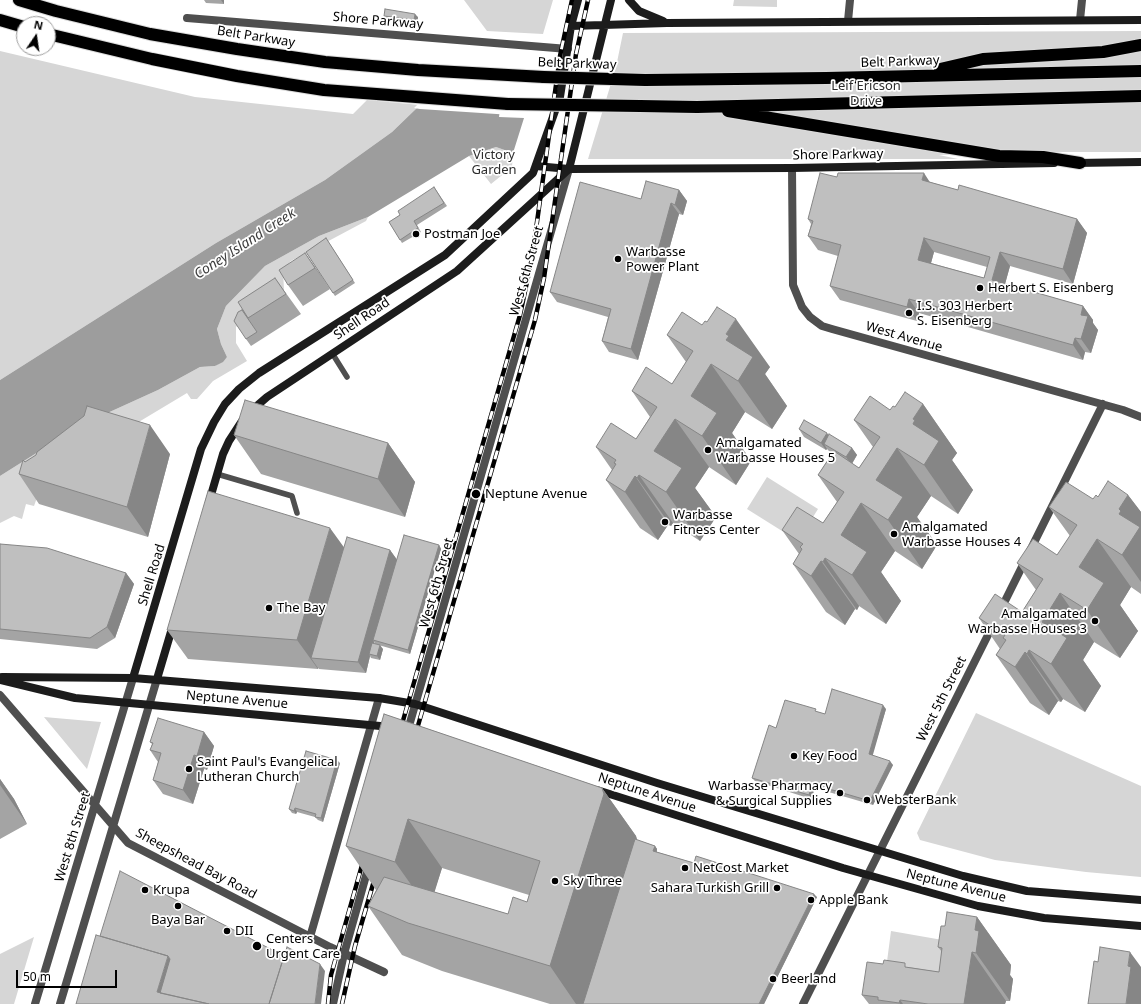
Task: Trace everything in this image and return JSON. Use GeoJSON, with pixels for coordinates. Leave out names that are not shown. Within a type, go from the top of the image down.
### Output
{"type":"FeatureCollection","features":[{"type":"Feature","properties":{"kind":"highway","name":"Belt Parkway"},"geometry":{"type":"LineString","coordinates":[[19,0],[56,11],[150,34],[237,49],[325,62],[511,76],[645,80],[826,78],[1141,70]]}},
{"type":"Feature","properties":{"kind":"highway"},"geometry":{"type":"LineString","coordinates":[[0,20],[16,25]]}},
{"type":"Feature","properties":{"kind":"highway"},"geometry":{"type":"LineString","coordinates":[[56,36],[145,57],[237,76],[324,90],[508,104],[697,107],[1141,96]]}},
{"type":"Feature","properties":{"kind":"highway"},"geometry":{"type":"LineString","coordinates":[[917,75],[983,59],[1103,52],[1141,45]]}},
{"type":"Feature","properties":{"kind":"highway"},"geometry":{"type":"LineString","coordinates":[[697,107],[999,156],[1043,157],[1080,163]]}},
{"type":"Feature","properties":{"kind":"main road","name":"Shell Road"},"geometry":{"type":"LineString","coordinates":[[133,678],[201,448],[207,434],[225,404],[239,389],[259,373],[445,255],[527,179],[536,166],[560,97],[571,26],[578,0]]}},
{"type":"Feature","properties":{"kind":"main road"},"geometry":{"type":"LineString","coordinates":[[569,169],[611,0]]}},
{"type":"Feature","properties":{"kind":"main road"},"geometry":{"type":"LineString","coordinates":[[629,0],[639,11],[668,23]]}},
{"type":"Feature","properties":{"kind":"main road"},"geometry":{"type":"LineString","coordinates":[[571,26],[668,23],[848,21],[1141,20]]}},
{"type":"Feature","properties":{"kind":"main road","name":"Shore Parkway"},"geometry":{"type":"LineString","coordinates":[[536,166],[569,169],[792,168],[1141,162]]}},
{"type":"Feature","properties":{"kind":"main road","name":"Shell Road"},"geometry":{"type":"LineString","coordinates":[[206,511],[229,440],[249,412],[267,397],[457,271],[569,169]]}},
{"type":"Feature","properties":{"kind":"main road"},"geometry":{"type":"LineString","coordinates":[[157,679],[175,617]]}},
{"type":"Feature","properties":{"kind":"main road","name":"Neptune Avenue"},"geometry":{"type":"LineString","coordinates":[[0,677],[157,679],[379,698],[415,704],[657,783],[962,876],[1027,891],[1141,900]]}},
{"type":"Feature","properties":{"kind":"main road","name":"Neptune Avenue"},"geometry":{"type":"LineString","coordinates":[[0,680],[75,698],[371,724],[411,732]]}},
{"type":"Feature","properties":{"kind":"main road","name":"Neptune Avenue"},"geometry":{"type":"LineString","coordinates":[[591,788],[867,876],[978,906],[1044,918],[1093,924],[1141,926]]}},
{"type":"Feature","properties":{"kind":"street"},"geometry":{"type":"LineString","coordinates":[[848,21],[850,0]]}},
{"type":"Feature","properties":{"kind":"street"},"geometry":{"type":"LineString","coordinates":[[1080,20],[1082,0]]}},
{"type":"Feature","properties":{"kind":"street","name":"Shore Parkway"},"geometry":{"type":"LineString","coordinates":[[187,18],[568,48]]}},
{"type":"Feature","properties":{"kind":"street","name":"West Avenue"},"geometry":{"type":"LineString","coordinates":[[792,168],[794,285],[802,307],[810,317],[822,326],[1103,404],[1141,417]]}},
{"type":"Feature","properties":{"kind":"street","name":"West 6th Street"},"geometry":{"type":"LineString","coordinates":[[404,743],[411,732],[415,704],[569,169]]}},
{"type":"Feature","properties":{"kind":"street","name":"West 5th Street"},"geometry":{"type":"LineString","coordinates":[[803,1004],[1103,404]]}},
{"type":"Feature","properties":{"kind":"street","name":"West 8th Street"},"geometry":{"type":"LineString","coordinates":[[34,1004],[133,678]]}},
{"type":"Feature","properties":{"kind":"street"},"geometry":{"type":"LineString","coordinates":[[60,1004],[157,679]]}},
{"type":"Feature","properties":{"kind":"street","name":"Sheepshead Bay Road"},"geometry":{"type":"LineString","coordinates":[[0,695],[128,843],[138,850],[310,937],[384,972]]}},
{"type":"Feature","properties":{"kind":"street"},"geometry":{"type":"LineString","coordinates":[[310,937],[379,698]]}},
{"type":"Feature","properties":{"kind":"street"},"geometry":{"type":"LineString","coordinates":[[333,1004],[344,954],[372,855]]}},
{"type":"Feature","properties":{"kind":"lane"},"geometry":{"type":"LineString","coordinates":[[332,353],[347,377]]}},
{"type":"Feature","properties":{"kind":"lane"},"geometry":{"type":"LineString","coordinates":[[217,474],[292,496],[297,513]]}},
{"type":"Feature","properties":{"kind":"green space"},"geometry":{"type":"Polygon","coordinates":[[[464,0],[553,0],[543,34],[487,31],[464,0]]]}},
{"type":"Feature","properties":{"kind":"green space"},"geometry":{"type":"Polygon","coordinates":[[[734,0],[777,0],[777,7],[733,6],[734,0]]]}},
{"type":"Feature","properties":{"kind":"green space","name":"Leif Ericson Drive"},"geometry":{"type":"Polygon","coordinates":[[[1141,31],[1141,152],[1011,152],[939,155],[958,159],[588,159],[616,67],[623,33],[1141,31]]]}},
{"type":"Feature","properties":{"kind":"green space"},"geometry":{"type":"Polygon","coordinates":[[[0,51],[195,97],[353,114],[367,100],[420,105],[392,132],[325,180],[216,243],[0,380],[0,51]]]}},
{"type":"Feature","properties":{"kind":"green space","name":"Victory Garden"},"geometry":{"type":"Polygon","coordinates":[[[496,147],[513,153],[512,167],[491,184],[469,156],[496,147]]]}},
{"type":"Feature","properties":{"kind":"green space"},"geometry":{"type":"Polygon","coordinates":[[[368,217],[366,221],[291,261],[283,270],[284,290],[254,308],[236,327],[236,343],[247,361],[213,381],[197,399],[191,399],[187,393],[117,435],[39,492],[34,506],[26,504],[22,519],[14,516],[0,523],[0,476],[81,425],[158,390],[200,367],[215,366],[227,357],[221,344],[217,329],[226,306],[265,266],[319,236],[368,217]]]}},
{"type":"Feature","properties":{"kind":"green space"},"geometry":{"type":"Polygon","coordinates":[[[767,477],[818,509],[798,541],[747,509],[767,477]]]}},
{"type":"Feature","properties":{"kind":"green space"},"geometry":{"type":"Polygon","coordinates":[[[976,713],[1141,786],[1141,877],[1086,872],[995,860],[920,840],[917,833],[976,713]]]}},
{"type":"Feature","properties":{"kind":"green space"},"geometry":{"type":"Polygon","coordinates":[[[44,717],[101,722],[87,769],[44,717]]]}},
{"type":"Feature","properties":{"kind":"green space"},"geometry":{"type":"Polygon","coordinates":[[[891,931],[954,942],[945,1001],[883,992],[891,931]]]}},
{"type":"Feature","properties":{"kind":"green space"},"geometry":{"type":"Polygon","coordinates":[[[34,937],[14,1004],[0,1004],[0,954],[34,937]]]}},
{"type":"Feature","properties":{"kind":"water","name":"Coney Island Creek"},"geometry":{"type":"Polygon","coordinates":[[[420,105],[500,109],[499,117],[524,118],[513,153],[496,147],[469,156],[368,217],[319,236],[265,266],[226,306],[217,329],[221,344],[227,357],[223,362],[215,366],[200,367],[158,390],[81,425],[0,476],[0,380],[216,243],[325,180],[392,132],[420,105]]]}},
{"type":"Feature","properties":{"kind":"pier"},"geometry":{"type":"Polygon","coordinates":[[[419,103],[502,109],[501,114],[414,108],[419,103]]]}},
{"type":"Feature","properties":{"kind":"pier"},"geometry":{"type":"Polygon","coordinates":[[[501,115],[512,115],[524,116],[501,115]]]}},
{"type":"Feature","properties":{"kind":"building"},"geometry":{"type":"Polygon","coordinates":[[[385,9],[415,14],[414,20],[384,16],[385,9]]]}},
{"type":"Feature","properties":{"kind":"building"},"geometry":{"type":"Polygon","coordinates":[[[820,173],[837,177],[838,173],[924,173],[922,180],[958,190],[959,185],[1077,219],[1063,269],[1000,252],[992,280],[1083,306],[1081,315],[1088,316],[1081,339],[1075,338],[1073,345],[909,299],[907,307],[830,286],[841,245],[808,236],[813,221],[808,219],[820,173]],[[924,238],[918,260],[984,278],[990,257],[924,238]]]}},
{"type":"Feature","properties":{"kind":"building","name":"Warbasse Power Plant"},"geometry":{"type":"Polygon","coordinates":[[[646,181],[679,190],[675,205],[671,203],[631,349],[602,341],[611,309],[550,292],[580,182],[641,199],[646,181]]]}},
{"type":"Feature","properties":{"kind":"building"},"geometry":{"type":"Polygon","coordinates":[[[434,187],[444,203],[414,221],[418,228],[400,240],[389,222],[400,215],[398,211],[434,187]]]}},
{"type":"Feature","properties":{"kind":"building"},"geometry":{"type":"Polygon","coordinates":[[[326,238],[353,280],[333,293],[306,252],[326,238]]]}},
{"type":"Feature","properties":{"kind":"building"},"geometry":{"type":"Polygon","coordinates":[[[305,253],[315,268],[288,285],[279,270],[305,253]]]}},
{"type":"Feature","properties":{"kind":"building"},"geometry":{"type":"Polygon","coordinates":[[[275,278],[286,294],[248,318],[238,302],[275,278]]]}},
{"type":"Feature","properties":{"kind":"building"},"geometry":{"type":"Polygon","coordinates":[[[717,307],[736,319],[726,334],[729,336],[726,340],[753,357],[738,381],[711,364],[691,396],[717,413],[702,436],[675,419],[654,451],[682,468],[666,492],[639,475],[637,478],[635,476],[625,492],[606,480],[616,464],[614,463],[616,460],[596,447],[611,423],[636,439],[657,407],[632,391],[646,367],[672,384],[693,351],[667,335],[682,312],[702,325],[705,321],[707,322],[717,307]]]}},
{"type":"Feature","properties":{"kind":"building"},"geometry":{"type":"Polygon","coordinates":[[[242,310],[257,332],[246,339],[234,321],[238,312],[242,310]]]}},
{"type":"Feature","properties":{"kind":"building"},"geometry":{"type":"Polygon","coordinates":[[[905,392],[923,404],[913,419],[915,420],[913,424],[939,441],[924,465],[897,448],[876,480],[903,497],[888,520],[861,503],[841,535],[867,552],[852,575],[825,558],[823,562],[821,561],[811,576],[793,564],[802,549],[800,547],[803,544],[782,530],[797,507],[823,523],[844,492],[818,475],[834,451],[859,468],[880,437],[854,420],[870,396],[890,410],[893,406],[895,407],[905,392]]]}},
{"type":"Feature","properties":{"kind":"building"},"geometry":{"type":"Polygon","coordinates":[[[245,400],[388,443],[378,479],[234,435],[245,400]]]}},
{"type":"Feature","properties":{"kind":"building"},"geometry":{"type":"Polygon","coordinates":[[[87,406],[150,425],[127,507],[19,474],[23,460],[25,462],[36,455],[37,452],[84,416],[87,406]]]}},
{"type":"Feature","properties":{"kind":"building"},"geometry":{"type":"Polygon","coordinates":[[[804,420],[827,433],[821,443],[799,429],[804,420]]]}},
{"type":"Feature","properties":{"kind":"building"},"geometry":{"type":"Polygon","coordinates":[[[829,434],[852,448],[846,457],[824,444],[829,434]]]}},
{"type":"Feature","properties":{"kind":"building"},"geometry":{"type":"Polygon","coordinates":[[[1108,481],[1128,495],[1119,509],[1121,511],[1119,514],[1140,527],[1122,555],[1097,539],[1079,567],[1104,583],[1087,610],[1060,593],[1042,622],[1067,638],[1051,664],[1029,650],[1027,654],[1025,652],[1015,667],[996,655],[1006,640],[1003,638],[1005,635],[979,618],[995,594],[1022,612],[1043,579],[1017,563],[1033,539],[1057,555],[1077,525],[1049,507],[1066,482],[1093,499],[1096,495],[1098,497],[1108,481]]]}},
{"type":"Feature","properties":{"kind":"building","name":"The Bay"},"geometry":{"type":"Polygon","coordinates":[[[208,491],[330,528],[297,640],[167,630],[208,491]]]}},
{"type":"Feature","properties":{"kind":"building"},"geometry":{"type":"Polygon","coordinates":[[[404,535],[439,545],[408,650],[373,640],[404,535]]]}},
{"type":"Feature","properties":{"kind":"building"},"geometry":{"type":"Polygon","coordinates":[[[347,537],[390,550],[358,662],[311,658],[347,537]]]}},
{"type":"Feature","properties":{"kind":"building"},"geometry":{"type":"Polygon","coordinates":[[[0,544],[47,548],[126,573],[107,627],[90,638],[0,629],[0,544]]]}},
{"type":"Feature","properties":{"kind":"building"},"geometry":{"type":"Polygon","coordinates":[[[372,643],[380,645],[377,656],[369,654],[372,643]]]}},
{"type":"Feature","properties":{"kind":"building"},"geometry":{"type":"Polygon","coordinates":[[[832,689],[883,705],[869,754],[890,761],[870,801],[812,784],[809,795],[752,778],[769,725],[776,728],[785,700],[816,709],[815,711],[825,714],[832,689]]]}},
{"type":"Feature","properties":{"kind":"building"},"geometry":{"type":"Polygon","coordinates":[[[384,714],[602,788],[604,794],[550,966],[408,923],[368,906],[384,877],[508,914],[513,897],[527,902],[540,861],[408,819],[395,862],[346,846],[384,714]]]}},
{"type":"Feature","properties":{"kind":"building"},"geometry":{"type":"Polygon","coordinates":[[[158,718],[204,732],[197,756],[194,755],[183,790],[153,780],[161,753],[150,750],[153,743],[150,742],[158,718]]]}},
{"type":"Feature","properties":{"kind":"building"},"geometry":{"type":"Polygon","coordinates":[[[306,751],[337,760],[321,818],[315,817],[316,814],[295,808],[294,811],[289,809],[306,751]]]}},
{"type":"Feature","properties":{"kind":"building"},"geometry":{"type":"Polygon","coordinates":[[[635,839],[655,846],[653,851],[694,863],[696,856],[814,894],[759,1004],[583,1004],[635,839]]]}},
{"type":"Feature","properties":{"kind":"building"},"geometry":{"type":"Polygon","coordinates":[[[120,871],[284,956],[269,1004],[209,1004],[160,993],[170,959],[168,956],[100,936],[120,871]]]}},
{"type":"Feature","properties":{"kind":"building"},"geometry":{"type":"Polygon","coordinates":[[[947,912],[977,917],[975,930],[979,931],[976,953],[972,952],[964,1004],[928,1004],[900,1000],[899,1003],[878,1000],[878,997],[862,995],[867,962],[883,964],[884,960],[905,963],[905,967],[939,972],[942,948],[938,947],[941,926],[945,926],[947,912]]]}},
{"type":"Feature","properties":{"kind":"building"},"geometry":{"type":"Polygon","coordinates":[[[96,935],[168,956],[157,992],[209,1004],[76,1004],[96,935]]]}},
{"type":"Feature","properties":{"kind":"building"},"geometry":{"type":"Polygon","coordinates":[[[287,947],[320,964],[315,1004],[269,1004],[287,947]]]}},
{"type":"Feature","properties":{"kind":"building"},"geometry":{"type":"Polygon","coordinates":[[[1100,947],[1130,952],[1128,966],[1131,967],[1126,1004],[1088,1004],[1094,961],[1098,962],[1100,947]]]}},
{"type":"Feature","properties":{"kind":"railway"},"geometry":{"type":"LineString","coordinates":[[400,731],[520,315],[532,258],[560,56],[572,0]]}},
{"type":"Feature","properties":{"kind":"railway"},"geometry":{"type":"LineString","coordinates":[[415,736],[535,320],[544,278],[576,54],[588,0]]}},
{"type":"Feature","properties":{"kind":"railway"},"geometry":{"type":"LineString","coordinates":[[328,1004],[331,975],[364,858]]}},
{"type":"Feature","properties":{"kind":"railway"},"geometry":{"type":"LineString","coordinates":[[342,1004],[355,946],[376,874]]}},
{"type":"Feature","properties":{"kind":"place","name":"Postman Joe"},"geometry":{"type":"Point","coordinates":[416,234]}},
{"type":"Feature","properties":{"kind":"place","name":"Warbasse Power Plant"},"geometry":{"type":"Point","coordinates":[618,259]}},
{"type":"Feature","properties":{"kind":"place","name":"Herbert S. Eisenberg"},"geometry":{"type":"Point","coordinates":[980,288]}},
{"type":"Feature","properties":{"kind":"place","name":"I.S. 303 Herbert S. Eisenberg"},"geometry":{"type":"Point","coordinates":[909,313]}},
{"type":"Feature","properties":{"kind":"place","name":"Amalgamated Warbasse Houses 5"},"geometry":{"type":"Point","coordinates":[708,450]}},
{"type":"Feature","properties":{"kind":"place","name":"Neptune Avenue"},"geometry":{"type":"Point","coordinates":[476,494]}},
{"type":"Feature","properties":{"kind":"place","name":"Warbasse Fitness Center"},"geometry":{"type":"Point","coordinates":[665,522]}},
{"type":"Feature","properties":{"kind":"place","name":"Amalgamated Warbasse Houses 4"},"geometry":{"type":"Point","coordinates":[894,534]}},
{"type":"Feature","properties":{"kind":"place","name":"The Bay"},"geometry":{"type":"Point","coordinates":[269,608]}},
{"type":"Feature","properties":{"kind":"place","name":"Amalgamated Warbasse Houses 3"},"geometry":{"type":"Point","coordinates":[1095,621]}},
{"type":"Feature","properties":{"kind":"place","name":"Key Food"},"geometry":{"type":"Point","coordinates":[794,756]}},
{"type":"Feature","properties":{"kind":"place","name":"Saint Paul's Evangelical Lutheran Church"},"geometry":{"type":"Point","coordinates":[189,769]}},
{"type":"Feature","properties":{"kind":"place","name":"Warbasse Pharmacy & Surgical Supplies"},"geometry":{"type":"Point","coordinates":[840,793]}},
{"type":"Feature","properties":{"kind":"place","name":"WebsterBank"},"geometry":{"type":"Point","coordinates":[867,800]}},
{"type":"Feature","properties":{"kind":"place","name":"NetCost Market"},"geometry":{"type":"Point","coordinates":[685,868]}},
{"type":"Feature","properties":{"kind":"place","name":"Sky Three"},"geometry":{"type":"Point","coordinates":[555,881]}},
{"type":"Feature","properties":{"kind":"place","name":"Sahara Turkish Grill"},"geometry":{"type":"Point","coordinates":[777,888]}},
{"type":"Feature","properties":{"kind":"place","name":"Krupa"},"geometry":{"type":"Point","coordinates":[145,890]}},
{"type":"Feature","properties":{"kind":"place","name":"Apple Bank"},"geometry":{"type":"Point","coordinates":[811,900]}},
{"type":"Feature","properties":{"kind":"place","name":"Baya Bar"},"geometry":{"type":"Point","coordinates":[178,906]}},
{"type":"Feature","properties":{"kind":"place","name":"DII"},"geometry":{"type":"Point","coordinates":[227,931]}},
{"type":"Feature","properties":{"kind":"place","name":"Centers Urgent Care"},"geometry":{"type":"Point","coordinates":[257,946]}},
{"type":"Feature","properties":{"kind":"place","name":"Beerland"},"geometry":{"type":"Point","coordinates":[773,979]}}]}
